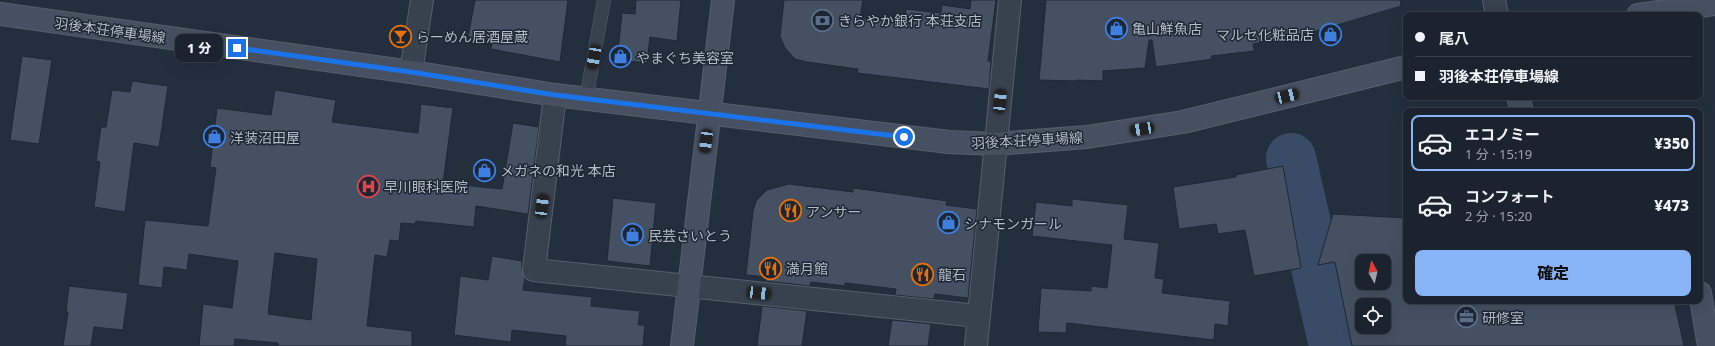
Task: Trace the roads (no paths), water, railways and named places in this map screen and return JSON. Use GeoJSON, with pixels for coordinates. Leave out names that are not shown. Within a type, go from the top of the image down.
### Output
{"type":"FeatureCollection","features":[{"type":"Feature","properties":{"kind":"main road"},"geometry":{"type":"LineString","coordinates":[[682,346],[723,0]]}},
{"type":"Feature","properties":{"kind":"main road"},"geometry":{"type":"LineString","coordinates":[[1659,12],[1715,4]]}},
{"type":"Feature","properties":{"kind":"main road","name":"羽後本荘停車場線"},"geometry":{"type":"LineString","coordinates":[[0,14],[411,72],[555,95],[948,142],[995,144],[1087,138],[1183,122],[1403,67]]}},
{"type":"Feature","properties":{"kind":"main road"},"geometry":{"type":"LineString","coordinates":[[1702,304],[1710,346]]}},
{"type":"Feature","properties":{"kind":"street"},"geometry":{"type":"LineString","coordinates":[[411,72],[422,0]]}},
{"type":"Feature","properties":{"kind":"street"},"geometry":{"type":"LineString","coordinates":[[976,346],[1010,0]]}},
{"type":"Feature","properties":{"kind":"street"},"geometry":{"type":"LineString","coordinates":[[1494,0],[1497,12]]}},
{"type":"Feature","properties":{"kind":"street"},"geometry":{"type":"LineString","coordinates":[[555,95],[534,270],[978,316]]}},
{"type":"Feature","properties":{"kind":"lane"},"geometry":{"type":"LineString","coordinates":[[586,99],[604,0]]}},
{"type":"Feature","properties":{"kind":"water"},"geometry":{"type":"Polygon","coordinates":[[[1301,158],[1342,346],[1325,346],[1285,162],[1301,158]]]}},
{"type":"Feature","properties":{"kind":"waterway"},"geometry":{"type":"LineString","coordinates":[[1291,158],[1334,346]]}},
{"type":"Feature","properties":{"kind":"place","name":"きらやか銀行 本荘支店"},"geometry":{"type":"Point","coordinates":[822,20]}},
{"type":"Feature","properties":{"kind":"place","name":"亀山鮮魚店"},"geometry":{"type":"Point","coordinates":[1117,28]}},
{"type":"Feature","properties":{"kind":"place","name":"マルセ化粧品店"},"geometry":{"type":"Point","coordinates":[1330,34]}},
{"type":"Feature","properties":{"kind":"place","name":"らーめん居酒屋蔵"},"geometry":{"type":"Point","coordinates":[401,36]}},
{"type":"Feature","properties":{"kind":"place","name":"やまぐち美容室"},"geometry":{"type":"Point","coordinates":[621,57]}},
{"type":"Feature","properties":{"kind":"place","name":"洋装沼田屋"},"geometry":{"type":"Point","coordinates":[215,137]}},
{"type":"Feature","properties":{"kind":"place","name":"メガネの和光 本店"},"geometry":{"type":"Point","coordinates":[485,170]}},
{"type":"Feature","properties":{"kind":"place","name":"早川眼科医院"},"geometry":{"type":"Point","coordinates":[368,186]}},
{"type":"Feature","properties":{"kind":"place","name":"アンサー"},"geometry":{"type":"Point","coordinates":[791,211]}},
{"type":"Feature","properties":{"kind":"place","name":"シナモンガール"},"geometry":{"type":"Point","coordinates":[948,223]}},
{"type":"Feature","properties":{"kind":"place","name":"民芸さいとう"},"geometry":{"type":"Point","coordinates":[633,235]}},
{"type":"Feature","properties":{"kind":"place","name":"満月館"},"geometry":{"type":"Point","coordinates":[770,268]}},
{"type":"Feature","properties":{"kind":"place","name":"龍石"},"geometry":{"type":"Point","coordinates":[923,274]}},
{"type":"Feature","properties":{"kind":"place","name":"研修室"},"geometry":{"type":"Point","coordinates":[1466,317]}}]}
